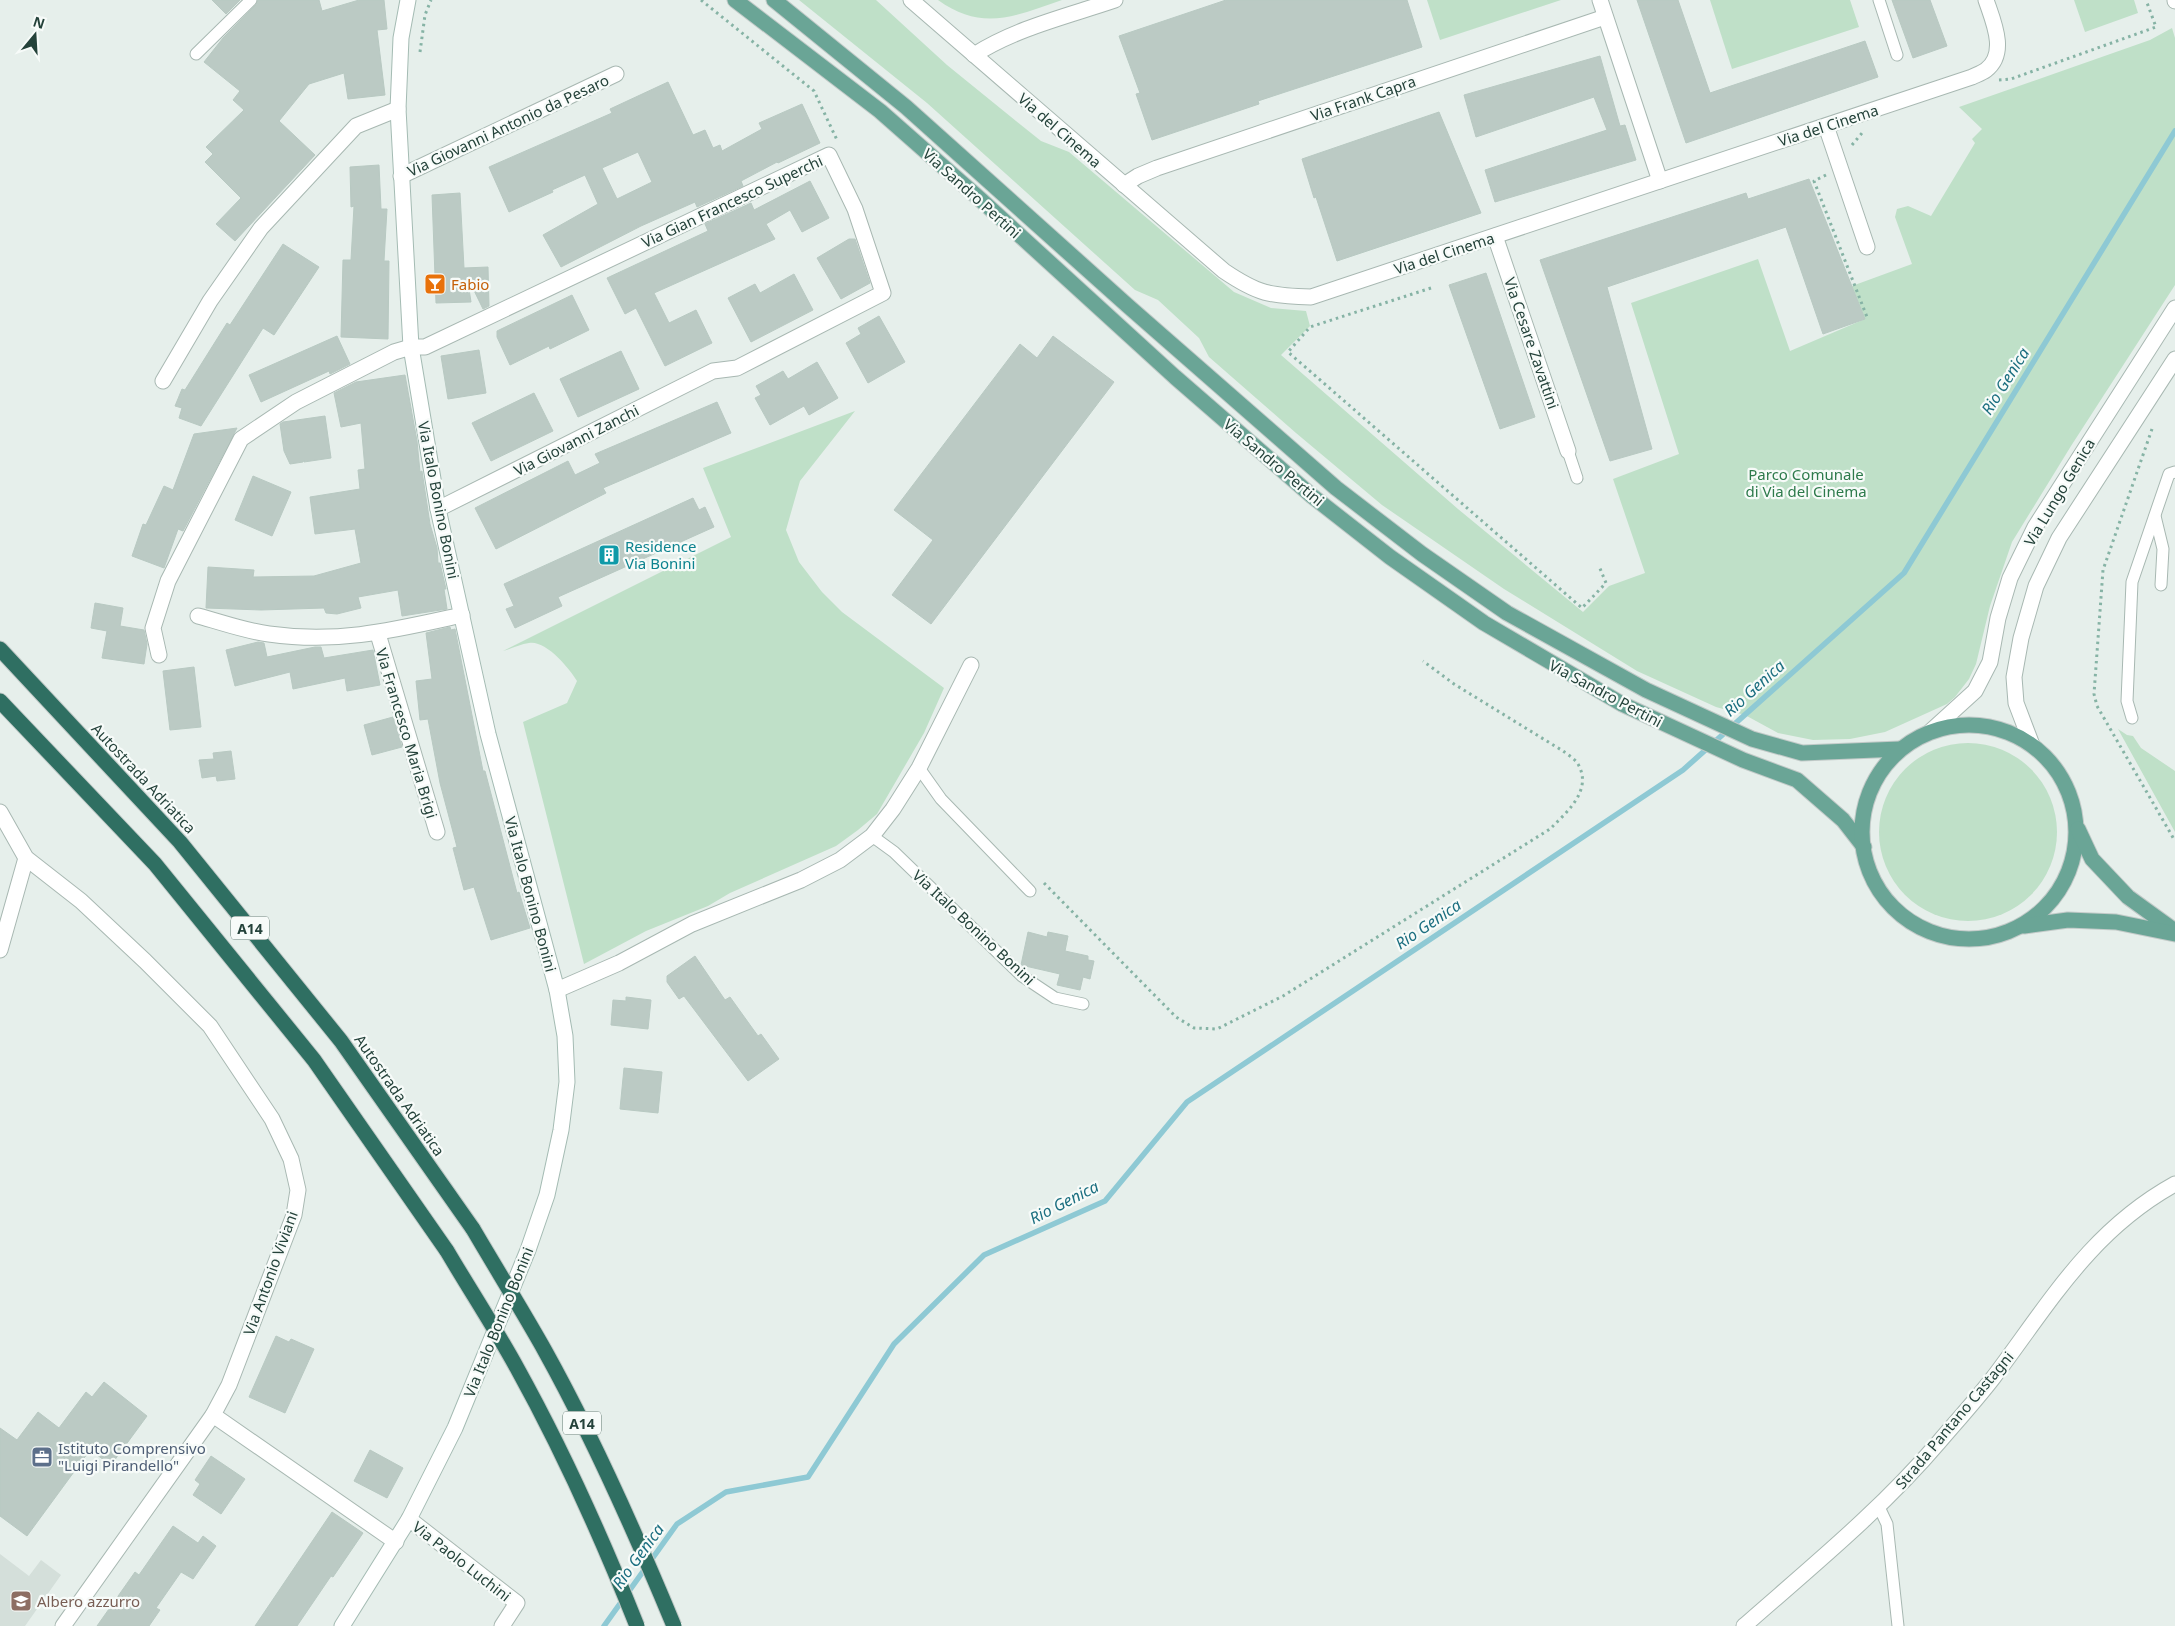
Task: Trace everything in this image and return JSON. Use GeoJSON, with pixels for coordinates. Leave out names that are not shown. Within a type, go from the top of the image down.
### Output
{"type":"FeatureCollection","features":[{"type":"Feature","properties":{"kind":"highway","name":"Autostrada Adriatica"},"geometry":{"type":"LineString","coordinates":[[0,649],[180,842],[341,1041],[473,1229],[545,1351],[592,1443],[641,1547],[674,1626]]}},
{"type":"Feature","properties":{"kind":"highway","name":"A14"},"geometry":{"type":"LineString","coordinates":[[0,701],[155,864],[302,1045],[447,1250],[517,1368],[568,1466],[611,1561],[636,1626]]}},
{"type":"Feature","properties":{"kind":"main road","name":"Via Sandro Pertini"},"geometry":{"type":"LineString","coordinates":[[735,0],[880,111],[981,200],[1175,378],[1312,496],[1390,558],[1484,623],[1622,704],[1743,760],[1797,780],[1843,820],[1864,847]]}},
{"type":"Feature","properties":{"kind":"main road","name":"Via Sandro Pertini"},"geometry":{"type":"LineString","coordinates":[[774,0],[906,107],[1128,306],[1336,488],[1422,554],[1507,612],[1582,656],[1695,714],[1752,739],[1802,753],[1900,749]]}},
{"type":"Feature","properties":{"kind":"main road"},"geometry":{"type":"LineString","coordinates":[[2175,930],[2128,897],[2092,859],[2077,826],[2070,795],[2055,767],[2032,745],[2000,729],[1965,724],[1931,731],[1900,749],[1879,772],[1866,801],[1861,832],[1864,847],[1879,892],[1901,916],[1928,932],[1960,940],[1992,937],[2022,926],[2068,920],[2116,922],[2175,934]]}},
{"type":"Feature","properties":{"kind":"main road"},"geometry":{"type":"LineString","coordinates":[[2022,926],[2046,908],[2064,884],[2075,856],[2077,826]]}},
{"type":"Feature","properties":{"kind":"street","name":"Via Italo Bonino Bonini"},"geometry":{"type":"LineString","coordinates":[[342,1626],[409,1520],[455,1428],[528,1250],[547,1195],[561,1130],[567,1082],[565,1036],[557,990],[488,734],[438,509],[411,346],[398,109],[401,38],[408,0]]}},
{"type":"Feature","properties":{"kind":"street","name":"Via del Cinema"},"geometry":{"type":"LineString","coordinates":[[911,0],[1224,271],[1247,287],[1276,296],[1311,298],[1972,77],[1986,70],[1995,58],[1998,45],[1996,30],[1986,0]]}},
{"type":"Feature","properties":{"kind":"street"},"geometry":{"type":"LineString","coordinates":[[974,55],[987,46],[1019,32],[1115,0]]}},
{"type":"Feature","properties":{"kind":"street"},"geometry":{"type":"LineString","coordinates":[[1600,0],[1660,181]]}},
{"type":"Feature","properties":{"kind":"street","name":"Via Frank Capra"},"geometry":{"type":"LineString","coordinates":[[1124,185],[1156,168],[1605,17]]}},
{"type":"Feature","properties":{"kind":"street","name":"Via Giovanni Antonio da Pesaro"},"geometry":{"type":"LineString","coordinates":[[401,176],[616,74]]}},
{"type":"Feature","properties":{"kind":"street"},"geometry":{"type":"LineString","coordinates":[[163,381],[210,302],[262,228],[356,126],[398,109]]}},
{"type":"Feature","properties":{"kind":"street"},"geometry":{"type":"LineString","coordinates":[[1826,126],[1867,247]]}},
{"type":"Feature","properties":{"kind":"street","name":"Via Gian Francesco Superchi"},"geometry":{"type":"LineString","coordinates":[[159,655],[153,628],[168,581],[241,439],[296,402],[394,352],[411,346],[425,347],[829,155],[855,209],[883,293],[737,368],[713,372]]}},
{"type":"Feature","properties":{"kind":"street","name":"Via Cesare Zavattini"},"geometry":{"type":"LineString","coordinates":[[1495,236],[1568,451]]}},
{"type":"Feature","properties":{"kind":"street","name":"Via Lungo Genica"},"geometry":{"type":"LineString","coordinates":[[1931,731],[1976,691],[1990,662],[1998,618],[2010,578],[2034,527],[2175,308]]}},
{"type":"Feature","properties":{"kind":"street","name":"Via Lungo Genica"},"geometry":{"type":"LineString","coordinates":[[2032,745],[2016,703],[2014,677],[2021,638],[2036,586],[2059,538],[2175,358]]}},
{"type":"Feature","properties":{"kind":"street","name":"Via Giovanni Zanchi"},"geometry":{"type":"LineString","coordinates":[[438,509],[713,372]]}},
{"type":"Feature","properties":{"kind":"street"},"geometry":{"type":"LineString","coordinates":[[198,616],[268,634],[332,638],[378,634],[462,615]]}},
{"type":"Feature","properties":{"kind":"street","name":"Via Francesco Maria Brigi"},"geometry":{"type":"LineString","coordinates":[[378,634],[437,832]]}},
{"type":"Feature","properties":{"kind":"street","name":"Via Italo Bonino Bonini"},"geometry":{"type":"LineString","coordinates":[[557,990],[619,964],[692,924],[801,880],[840,860],[872,836],[893,809],[919,768],[971,665]]}},
{"type":"Feature","properties":{"kind":"street","name":"Via Antonio Viviani"},"geometry":{"type":"LineString","coordinates":[[0,812],[26,858],[81,901],[210,1026],[272,1118],[291,1159],[298,1190],[294,1215],[229,1384],[213,1415],[62,1626]]}},
{"type":"Feature","properties":{"kind":"street"},"geometry":{"type":"LineString","coordinates":[[0,950],[26,858]]}},
{"type":"Feature","properties":{"kind":"street","name":"Strada Pantano Castagni"},"geometry":{"type":"LineString","coordinates":[[1744,1626],[1879,1507],[1938,1443],[1992,1379],[2067,1276],[2096,1243],[2158,1193],[2175,1184]]}},
{"type":"Feature","properties":{"kind":"street"},"geometry":{"type":"LineString","coordinates":[[213,1415],[396,1542]]}},
{"type":"Feature","properties":{"kind":"street","name":"Via Paolo Luchini"},"geometry":{"type":"LineString","coordinates":[[409,1520],[517,1603],[502,1626]]}},
{"type":"Feature","properties":{"kind":"lane"},"geometry":{"type":"LineString","coordinates":[[196,54],[251,0]]}},
{"type":"Feature","properties":{"kind":"lane"},"geometry":{"type":"LineString","coordinates":[[1879,0],[1898,55]]}},
{"type":"Feature","properties":{"kind":"lane"},"geometry":{"type":"LineString","coordinates":[[1568,451],[1577,478]]}},
{"type":"Feature","properties":{"kind":"lane"},"geometry":{"type":"LineString","coordinates":[[2132,718],[2126,701],[2132,582],[2169,474],[2175,472]]}},
{"type":"Feature","properties":{"kind":"lane"},"geometry":{"type":"LineString","coordinates":[[2155,515],[2163,549],[2161,586]]}},
{"type":"Feature","properties":{"kind":"lane"},"geometry":{"type":"LineString","coordinates":[[919,768],[941,800],[1030,891]]}},
{"type":"Feature","properties":{"kind":"lane","name":"Via Italo Bonino Bonini"},"geometry":{"type":"LineString","coordinates":[[872,836],[894,852],[1022,976],[1055,998],[1083,1004]]}},
{"type":"Feature","properties":{"kind":"lane"},"geometry":{"type":"LineString","coordinates":[[1879,1507],[1887,1524],[1898,1626]]}},
{"type":"Feature","properties":{"kind":"path"},"geometry":{"type":"LineString","coordinates":[[419,58],[425,16],[430,0]]}},
{"type":"Feature","properties":{"kind":"path"},"geometry":{"type":"LineString","coordinates":[[701,0],[814,91],[838,142],[829,155]]}},
{"type":"Feature","properties":{"kind":"path"},"geometry":{"type":"LineString","coordinates":[[1999,80],[2011,79],[2156,27],[2146,0]]}},
{"type":"Feature","properties":{"kind":"path"},"geometry":{"type":"LineString","coordinates":[[1829,174],[1814,180],[1867,317]]}},
{"type":"Feature","properties":{"kind":"path"},"geometry":{"type":"LineString","coordinates":[[1431,288],[1310,327],[1288,352],[1582,608],[1606,583],[1599,566]]}},
{"type":"Feature","properties":{"kind":"path"},"geometry":{"type":"LineString","coordinates":[[1040,878],[1176,1017],[1194,1028],[1217,1029],[1283,996],[1550,829],[1574,804],[1583,783],[1578,763],[1563,750],[1454,684],[1423,661]]}},
{"type":"Feature","properties":{"kind":"shaded area","name":"Albero azzurro"},"geometry":{"type":"Polygon","coordinates":[[[0,1554],[29,1576],[41,1560],[61,1575],[25,1626],[0,1626],[0,1554]]]}},
{"type":"Feature","properties":{"kind":"green space","name":"Parco Comunale di Via del Cinema"},"geometry":{"type":"Polygon","coordinates":[[[799,0],[876,0],[947,65],[1041,141],[1069,152],[1234,292],[1271,308],[1306,311],[1310,326],[1281,355],[1458,509],[1583,612],[1609,586],[1645,573],[1613,479],[1679,454],[1631,303],[1758,259],[1790,351],[1865,319],[1852,286],[1912,264],[1895,217],[1897,209],[1908,206],[1931,216],[1975,143],[1972,139],[1982,129],[1959,107],[2150,40],[2172,28],[2175,38],[2175,285],[2071,446],[2012,542],[1990,606],[1976,664],[1969,679],[1955,697],[1947,704],[1885,732],[1850,739],[1813,740],[1778,733],[1745,715],[1716,707],[1637,671],[1504,589],[1382,505],[1209,357],[1199,338],[1158,300],[1135,290],[927,103],[799,0]]]}},
{"type":"Feature","properties":{"kind":"green space"},"geometry":{"type":"Polygon","coordinates":[[[938,0],[1062,0],[1014,15],[984,18],[969,16],[954,10],[938,0]]]}},
{"type":"Feature","properties":{"kind":"green space"},"geometry":{"type":"Polygon","coordinates":[[[1427,0],[1561,0],[1440,40],[1427,0]]]}},
{"type":"Feature","properties":{"kind":"green space"},"geometry":{"type":"Polygon","coordinates":[[[1710,0],[1850,0],[1859,27],[1732,69],[1710,0]]]}},
{"type":"Feature","properties":{"kind":"green space"},"geometry":{"type":"Polygon","coordinates":[[[2074,0],[2134,0],[2138,13],[2085,32],[2074,0]]]}},
{"type":"Feature","properties":{"kind":"green space"},"geometry":{"type":"Polygon","coordinates":[[[855,411],[800,481],[786,530],[799,562],[822,592],[842,612],[944,688],[924,733],[877,814],[836,846],[730,893],[708,906],[646,931],[584,964],[523,722],[567,703],[577,681],[563,662],[550,650],[536,643],[522,644],[503,651],[731,537],[703,468],[855,411]]]}},
{"type":"Feature","properties":{"kind":"green space"},"geometry":{"type":"Polygon","coordinates":[[[2118,729],[2127,735],[2133,736],[2141,748],[2175,771],[2175,832],[2118,729]]]}},
{"type":"Feature","properties":{"kind":"green space"},"geometry":{"type":"Polygon","coordinates":[[[1959,743],[1977,743],[2010,753],[2025,763],[2037,775],[2047,790],[2053,806],[2057,832],[2053,858],[2047,874],[2037,889],[2025,901],[2010,911],[1994,917],[1977,921],[1959,921],[1926,911],[1911,901],[1899,889],[1889,874],[1883,858],[1879,841],[1879,823],[1889,790],[1899,775],[1911,763],[1926,753],[1942,747],[1959,743]]]}},
{"type":"Feature","properties":{"kind":"building"},"geometry":{"type":"Polygon","coordinates":[[[212,0],[240,0],[226,14],[212,0]]]}},
{"type":"Feature","properties":{"kind":"building"},"geometry":{"type":"Polygon","coordinates":[[[258,0],[319,0],[322,11],[359,0],[384,0],[387,29],[377,30],[385,95],[348,99],[344,73],[309,84],[279,121],[315,155],[235,241],[216,224],[241,198],[205,162],[213,154],[206,147],[244,110],[233,100],[240,91],[204,62],[223,38],[256,5],[258,0]]]}},
{"type":"Feature","properties":{"kind":"building"},"geometry":{"type":"Polygon","coordinates":[[[1226,0],[1407,0],[1422,47],[1258,101],[1259,104],[1152,140],[1136,94],[1140,93],[1119,36],[1226,0]]]}},
{"type":"Feature","properties":{"kind":"building"},"geometry":{"type":"Polygon","coordinates":[[[1637,0],[1678,0],[1710,93],[1865,41],[1878,77],[1686,143],[1637,0]]]}},
{"type":"Feature","properties":{"kind":"building"},"geometry":{"type":"Polygon","coordinates":[[[1892,0],[1930,0],[1947,46],[1913,58],[1892,0]]]}},
{"type":"Feature","properties":{"kind":"building"},"geometry":{"type":"Polygon","coordinates":[[[1600,56],[1620,126],[1625,125],[1636,160],[1495,202],[1485,170],[1607,130],[1594,97],[1476,137],[1464,95],[1600,56]]]}},
{"type":"Feature","properties":{"kind":"building"},"geometry":{"type":"Polygon","coordinates":[[[668,82],[693,135],[705,130],[713,148],[720,145],[722,151],[762,129],[759,123],[802,104],[820,143],[777,162],[741,181],[743,186],[697,207],[695,202],[641,226],[561,267],[543,235],[598,204],[585,175],[509,212],[489,167],[612,113],[610,109],[668,82]],[[638,152],[602,168],[617,199],[652,182],[638,152]]]}},
{"type":"Feature","properties":{"kind":"building"},"geometry":{"type":"Polygon","coordinates":[[[1439,112],[1481,213],[1337,261],[1302,159],[1439,112]]]}},
{"type":"Feature","properties":{"kind":"building"},"geometry":{"type":"Polygon","coordinates":[[[379,165],[381,209],[387,209],[384,261],[389,261],[388,339],[341,337],[343,260],[351,260],[354,206],[351,207],[350,167],[379,165]]]}},
{"type":"Feature","properties":{"kind":"building"},"geometry":{"type":"Polygon","coordinates":[[[1809,179],[1865,319],[1823,334],[1786,227],[1607,287],[1652,449],[1610,461],[1540,260],[1746,193],[1748,199],[1809,179]]]}},
{"type":"Feature","properties":{"kind":"building"},"geometry":{"type":"Polygon","coordinates":[[[810,181],[829,218],[802,232],[790,210],[766,224],[775,239],[654,293],[669,323],[696,310],[712,343],[665,366],[636,308],[625,314],[607,278],[708,231],[705,224],[751,203],[754,210],[810,181]]]}},
{"type":"Feature","properties":{"kind":"building"},"geometry":{"type":"Polygon","coordinates":[[[460,193],[464,268],[488,267],[489,306],[483,309],[467,276],[471,302],[436,303],[432,195],[460,193]]]}},
{"type":"Feature","properties":{"kind":"building"},"geometry":{"type":"Polygon","coordinates":[[[849,239],[855,239],[870,283],[841,299],[817,258],[849,239]]]}},
{"type":"Feature","properties":{"kind":"building"},"geometry":{"type":"Polygon","coordinates":[[[283,244],[319,267],[274,335],[263,328],[201,426],[179,418],[182,408],[175,406],[182,389],[185,390],[227,323],[230,325],[283,244]]]}},
{"type":"Feature","properties":{"kind":"building"},"geometry":{"type":"Polygon","coordinates":[[[1486,273],[1535,417],[1500,429],[1449,285],[1486,273]]]}},
{"type":"Feature","properties":{"kind":"building"},"geometry":{"type":"Polygon","coordinates":[[[794,274],[813,310],[751,342],[728,298],[755,284],[760,293],[794,274]]]}},
{"type":"Feature","properties":{"kind":"building"},"geometry":{"type":"Polygon","coordinates":[[[572,295],[589,330],[550,349],[549,346],[510,365],[497,337],[497,331],[572,295]]]}},
{"type":"Feature","properties":{"kind":"building"},"geometry":{"type":"Polygon","coordinates":[[[879,316],[905,362],[868,383],[846,343],[861,334],[858,328],[879,316]]]}},
{"type":"Feature","properties":{"kind":"building"},"geometry":{"type":"Polygon","coordinates":[[[337,336],[350,364],[330,374],[329,371],[261,402],[249,375],[337,336]]]}},
{"type":"Feature","properties":{"kind":"building"},"geometry":{"type":"Polygon","coordinates":[[[1053,336],[1114,382],[931,624],[892,595],[933,540],[894,510],[1020,344],[1037,358],[1053,336]]]}},
{"type":"Feature","properties":{"kind":"building"},"geometry":{"type":"Polygon","coordinates":[[[479,350],[486,393],[448,399],[441,356],[479,350]]]}},
{"type":"Feature","properties":{"kind":"building"},"geometry":{"type":"Polygon","coordinates":[[[621,351],[639,389],[578,417],[560,379],[621,351]]]}},
{"type":"Feature","properties":{"kind":"building"},"geometry":{"type":"Polygon","coordinates":[[[817,362],[838,398],[809,415],[804,406],[770,425],[755,398],[761,395],[756,386],[783,371],[788,379],[817,362]]]}},
{"type":"Feature","properties":{"kind":"building"},"geometry":{"type":"Polygon","coordinates":[[[405,375],[417,441],[420,472],[422,471],[430,524],[437,548],[438,563],[440,563],[446,589],[444,589],[447,609],[402,616],[398,590],[358,597],[361,608],[337,614],[326,613],[324,608],[261,610],[206,608],[208,567],[254,570],[253,577],[314,576],[361,563],[355,529],[315,534],[310,497],[360,489],[358,470],[365,469],[361,423],[341,427],[334,393],[356,382],[405,375]]]}},
{"type":"Feature","properties":{"kind":"building"},"geometry":{"type":"Polygon","coordinates":[[[534,393],[553,431],[491,461],[472,423],[534,393]]]}},
{"type":"Feature","properties":{"kind":"building"},"geometry":{"type":"Polygon","coordinates":[[[717,402],[731,433],[603,488],[606,493],[496,549],[475,508],[568,461],[575,475],[600,463],[595,454],[717,402]]]}},
{"type":"Feature","properties":{"kind":"building"},"geometry":{"type":"Polygon","coordinates":[[[325,416],[331,458],[304,462],[304,460],[303,462],[290,464],[284,451],[280,424],[325,416]]]}},
{"type":"Feature","properties":{"kind":"building"},"geometry":{"type":"Polygon","coordinates":[[[237,428],[183,531],[178,529],[164,568],[132,556],[143,524],[146,525],[164,486],[173,490],[194,434],[237,428]]]}},
{"type":"Feature","properties":{"kind":"building"},"geometry":{"type":"Polygon","coordinates":[[[253,476],[291,492],[272,536],[235,520],[253,476]]]}},
{"type":"Feature","properties":{"kind":"building","name":"Residence Via Bonini"},"geometry":{"type":"Polygon","coordinates":[[[693,498],[699,510],[705,507],[714,527],[558,597],[562,606],[515,628],[506,609],[514,606],[504,584],[693,498]]]}},
{"type":"Feature","properties":{"kind":"building"},"geometry":{"type":"Polygon","coordinates":[[[95,603],[123,608],[120,626],[144,630],[147,644],[144,664],[102,658],[107,631],[91,628],[95,603]]]}},
{"type":"Feature","properties":{"kind":"building"},"geometry":{"type":"Polygon","coordinates":[[[450,627],[451,630],[455,629],[483,771],[485,771],[517,893],[519,892],[530,928],[491,940],[474,887],[464,890],[453,848],[457,847],[440,783],[428,719],[420,720],[416,681],[432,679],[426,633],[450,627]]]}},
{"type":"Feature","properties":{"kind":"building"},"geometry":{"type":"Polygon","coordinates":[[[258,642],[264,643],[267,657],[315,647],[321,647],[324,658],[373,650],[380,685],[347,691],[345,678],[293,689],[290,672],[235,686],[226,650],[258,642]]]}},
{"type":"Feature","properties":{"kind":"building"},"geometry":{"type":"Polygon","coordinates":[[[194,667],[201,727],[170,730],[163,671],[194,667]]]}},
{"type":"Feature","properties":{"kind":"building"},"geometry":{"type":"Polygon","coordinates":[[[393,717],[402,747],[372,755],[364,725],[393,717]]]}},
{"type":"Feature","properties":{"kind":"building"},"geometry":{"type":"Polygon","coordinates":[[[231,751],[235,779],[217,781],[216,776],[202,778],[199,760],[214,759],[213,753],[231,751]]]}},
{"type":"Feature","properties":{"kind":"building"},"geometry":{"type":"Polygon","coordinates":[[[1028,932],[1047,937],[1048,932],[1068,936],[1065,951],[1088,956],[1088,960],[1094,961],[1090,979],[1083,977],[1080,990],[1057,985],[1060,974],[1021,965],[1028,932]]]}},
{"type":"Feature","properties":{"kind":"building"},"geometry":{"type":"Polygon","coordinates":[[[695,956],[725,1000],[730,997],[758,1036],[761,1034],[779,1059],[748,1081],[684,996],[679,999],[667,982],[667,976],[695,956]]]}},
{"type":"Feature","properties":{"kind":"building"},"geometry":{"type":"Polygon","coordinates":[[[626,997],[651,1000],[648,1029],[611,1025],[613,1000],[626,1001],[626,997]]]}},
{"type":"Feature","properties":{"kind":"building"},"geometry":{"type":"Polygon","coordinates":[[[624,1068],[662,1072],[658,1113],[620,1109],[624,1068]]]}},
{"type":"Feature","properties":{"kind":"building"},"geometry":{"type":"Polygon","coordinates":[[[276,1336],[289,1342],[291,1339],[314,1349],[285,1413],[249,1397],[276,1336]]]}},
{"type":"Feature","properties":{"kind":"building","name":"Istituto Comprensivo \"Luigi Pirandello\""},"geometry":{"type":"Polygon","coordinates":[[[104,1382],[147,1416],[111,1465],[90,1450],[27,1536],[0,1516],[0,1428],[17,1440],[38,1412],[59,1428],[86,1392],[92,1397],[104,1382]]]}},
{"type":"Feature","properties":{"kind":"building"},"geometry":{"type":"Polygon","coordinates":[[[370,1450],[403,1468],[387,1498],[354,1481],[370,1450]]]}},
{"type":"Feature","properties":{"kind":"building"},"geometry":{"type":"Polygon","coordinates":[[[211,1456],[245,1479],[221,1514],[193,1495],[200,1484],[195,1480],[211,1456]]]}},
{"type":"Feature","properties":{"kind":"building"},"geometry":{"type":"Polygon","coordinates":[[[332,1512],[363,1533],[297,1626],[255,1626],[332,1512]]]}},
{"type":"Feature","properties":{"kind":"building"},"geometry":{"type":"Polygon","coordinates":[[[173,1526],[198,1543],[203,1536],[216,1546],[193,1579],[181,1572],[156,1608],[160,1610],[149,1626],[97,1626],[135,1572],[139,1575],[173,1526]]]}},
{"type":"Feature","properties":{"kind":"waterway","name":"Rio Genica"},"geometry":{"type":"LineString","coordinates":[[604,1626],[677,1524],[726,1492],[808,1477],[894,1344],[984,1255],[1105,1201],[1187,1102],[1683,770],[1904,573],[2175,131]]}},
{"type":"Feature","properties":{"kind":"place","name":"Fabio"},"geometry":{"type":"Point","coordinates":[435,284]}},
{"type":"Feature","properties":{"kind":"place","name":"Residence Via Bonini"},"geometry":{"type":"Point","coordinates":[609,555]}},
{"type":"Feature","properties":{"kind":"place","name":"Istituto Comprensivo \"Luigi Pirandello\""},"geometry":{"type":"Point","coordinates":[42,1457]}},
{"type":"Feature","properties":{"kind":"place","name":"Albero azzurro"},"geometry":{"type":"Point","coordinates":[21,1601]}}]}
